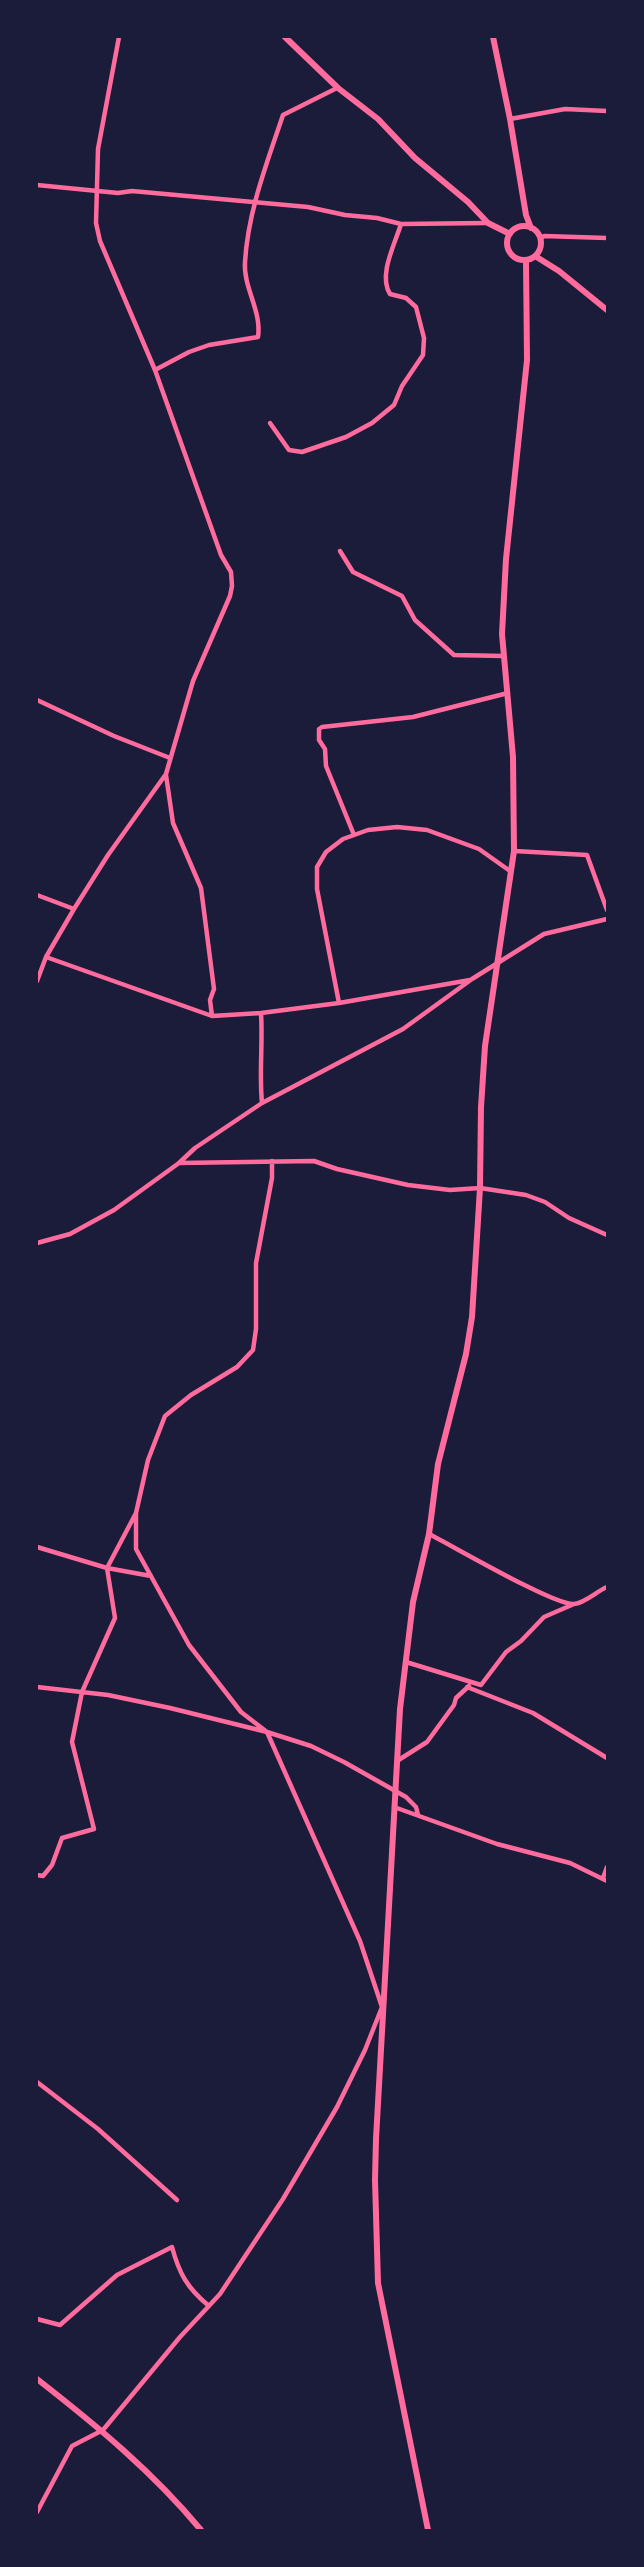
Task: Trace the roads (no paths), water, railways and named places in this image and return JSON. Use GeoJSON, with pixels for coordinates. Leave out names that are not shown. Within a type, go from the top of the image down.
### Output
{"type":"FeatureCollection","features":[{"type":"Feature","properties":{"kind":"street"},"geometry":{"type":"LineString","coordinates":[[37,981],[46,957],[74,909],[108,855],[166,774],[193,681],[222,618],[232,586],[231,572],[221,555],[155,370],[100,242],[96,223],[98,149],[120,37]]}},
{"type":"Feature","properties":{"kind":"street"},"geometry":{"type":"LineString","coordinates":[[285,37],[338,88],[378,119],[415,158],[468,202],[488,223],[510,234]]}},
{"type":"Feature","properties":{"kind":"street"},"geometry":{"type":"LineString","coordinates":[[493,37],[526,215],[531,228],[540,239],[540,248],[535,256],[526,260],[517,258],[510,252],[507,243],[510,234],[522,227],[531,228]]}},
{"type":"Feature","properties":{"kind":"street"},"geometry":{"type":"LineString","coordinates":[[155,370],[209,345],[258,337],[256,310],[244,265],[254,200],[283,115],[338,88]]}},
{"type":"Feature","properties":{"kind":"street"},"geometry":{"type":"LineString","coordinates":[[510,119],[565,109],[607,111]]}},
{"type":"Feature","properties":{"kind":"street"},"geometry":{"type":"LineString","coordinates":[[39,184],[118,193],[132,191],[254,200],[401,224],[488,223]]}},
{"type":"Feature","properties":{"kind":"street"},"geometry":{"type":"LineString","coordinates":[[270,423],[289,450],[302,452],[357,432],[394,405],[402,386],[423,355],[425,338],[416,307],[407,298],[390,294],[385,287],[387,270],[401,224]]}},
{"type":"Feature","properties":{"kind":"street"},"geometry":{"type":"LineString","coordinates":[[540,239],[544,236],[607,238]]}},
{"type":"Feature","properties":{"kind":"street"},"geometry":{"type":"LineString","coordinates":[[535,256],[559,271],[607,310]]}},
{"type":"Feature","properties":{"kind":"street"},"geometry":{"type":"LineString","coordinates":[[428,2530],[378,2283],[374,2180],[394,1807],[406,1662],[413,1602],[429,1534],[438,1464],[467,1354],[472,1317],[485,1046],[514,850],[515,799],[509,693],[502,634],[506,559],[527,360],[526,260]]}},
{"type":"Feature","properties":{"kind":"street"},"geometry":{"type":"LineString","coordinates":[[340,551],[353,572],[402,596],[415,620],[436,636],[449,652],[454,655],[504,656]]}},
{"type":"Feature","properties":{"kind":"street"},"geometry":{"type":"LineString","coordinates":[[354,835],[326,766],[325,749],[319,740],[318,729],[356,722],[413,717],[509,693]]}},
{"type":"Feature","properties":{"kind":"street"},"geometry":{"type":"LineString","coordinates":[[37,700],[114,736],[170,758]]}},
{"type":"Feature","properties":{"kind":"street"},"geometry":{"type":"LineString","coordinates":[[166,774],[173,823],[201,888],[214,989],[210,1000],[212,1016]]}},
{"type":"Feature","properties":{"kind":"street"},"geometry":{"type":"LineString","coordinates":[[339,1003],[317,889],[317,867],[326,852],[343,839],[368,830],[397,827],[427,830],[479,849],[510,871]]}},
{"type":"Feature","properties":{"kind":"street"},"geometry":{"type":"LineString","coordinates":[[514,850],[587,855],[607,910]]}},
{"type":"Feature","properties":{"kind":"street"},"geometry":{"type":"LineString","coordinates":[[37,895],[74,909]]}},
{"type":"Feature","properties":{"kind":"street"},"geometry":{"type":"LineString","coordinates":[[37,1243],[70,1234],[114,1210],[179,1163],[195,1148],[262,1103],[403,1030],[472,979],[544,934],[607,919]]}},
{"type":"Feature","properties":{"kind":"street"},"geometry":{"type":"LineString","coordinates":[[46,957],[212,1016],[339,1003],[472,979]]}},
{"type":"Feature","properties":{"kind":"street"},"geometry":{"type":"LineString","coordinates":[[261,1013],[262,1103]]}},
{"type":"Feature","properties":{"kind":"street"},"geometry":{"type":"LineString","coordinates":[[37,2512],[72,2446],[103,2431],[180,2337],[220,2294],[283,2199],[337,2107],[365,2050],[382,2007],[360,1941],[267,1732],[241,1712],[189,1645],[136,1549],[136,1513],[148,1460],[165,1416],[191,1395],[237,1367],[253,1350],[256,1329],[256,1263],[272,1178],[272,1161]]}},
{"type":"Feature","properties":{"kind":"street"},"geometry":{"type":"LineString","coordinates":[[179,1163],[314,1161],[408,1185],[450,1190],[480,1188],[526,1195],[545,1202],[569,1218],[607,1235]]}},
{"type":"Feature","properties":{"kind":"street"},"geometry":{"type":"LineString","coordinates":[[37,1875],[43,1876],[52,1865],[62,1838],[94,1829],[72,1742],[82,1692],[115,1618],[107,1568],[136,1513]]}},
{"type":"Feature","properties":{"kind":"street"},"geometry":{"type":"LineString","coordinates":[[429,1534],[542,1594],[574,1604]]}},
{"type":"Feature","properties":{"kind":"street"},"geometry":{"type":"LineString","coordinates":[[37,1547],[107,1568],[152,1577]]}},
{"type":"Feature","properties":{"kind":"street"},"geometry":{"type":"LineString","coordinates":[[397,1761],[427,1742],[456,1698],[470,1686],[481,1685],[506,1652],[544,1617],[607,1587]]}},
{"type":"Feature","properties":{"kind":"street"},"geometry":{"type":"LineString","coordinates":[[406,1662],[533,1713],[607,1758]]}},
{"type":"Feature","properties":{"kind":"street"},"geometry":{"type":"LineString","coordinates":[[37,1687],[133,1700],[267,1732],[311,1746],[413,1802],[418,1815]]}},
{"type":"Feature","properties":{"kind":"street"},"geometry":{"type":"LineString","coordinates":[[394,1807],[497,1844],[570,1863],[605,1880],[607,1867]]}},
{"type":"Feature","properties":{"kind":"street"},"geometry":{"type":"LineString","coordinates":[[37,2082],[99,2129],[177,2200]]}},
{"type":"Feature","properties":{"kind":"street"},"geometry":{"type":"LineString","coordinates":[[37,2319],[60,2325],[117,2275],[172,2246],[179,2272],[195,2294],[209,2306]]}},
{"type":"Feature","properties":{"kind":"street"},"geometry":{"type":"LineString","coordinates":[[37,2379],[103,2431],[176,2501],[201,2530]]}}]}
